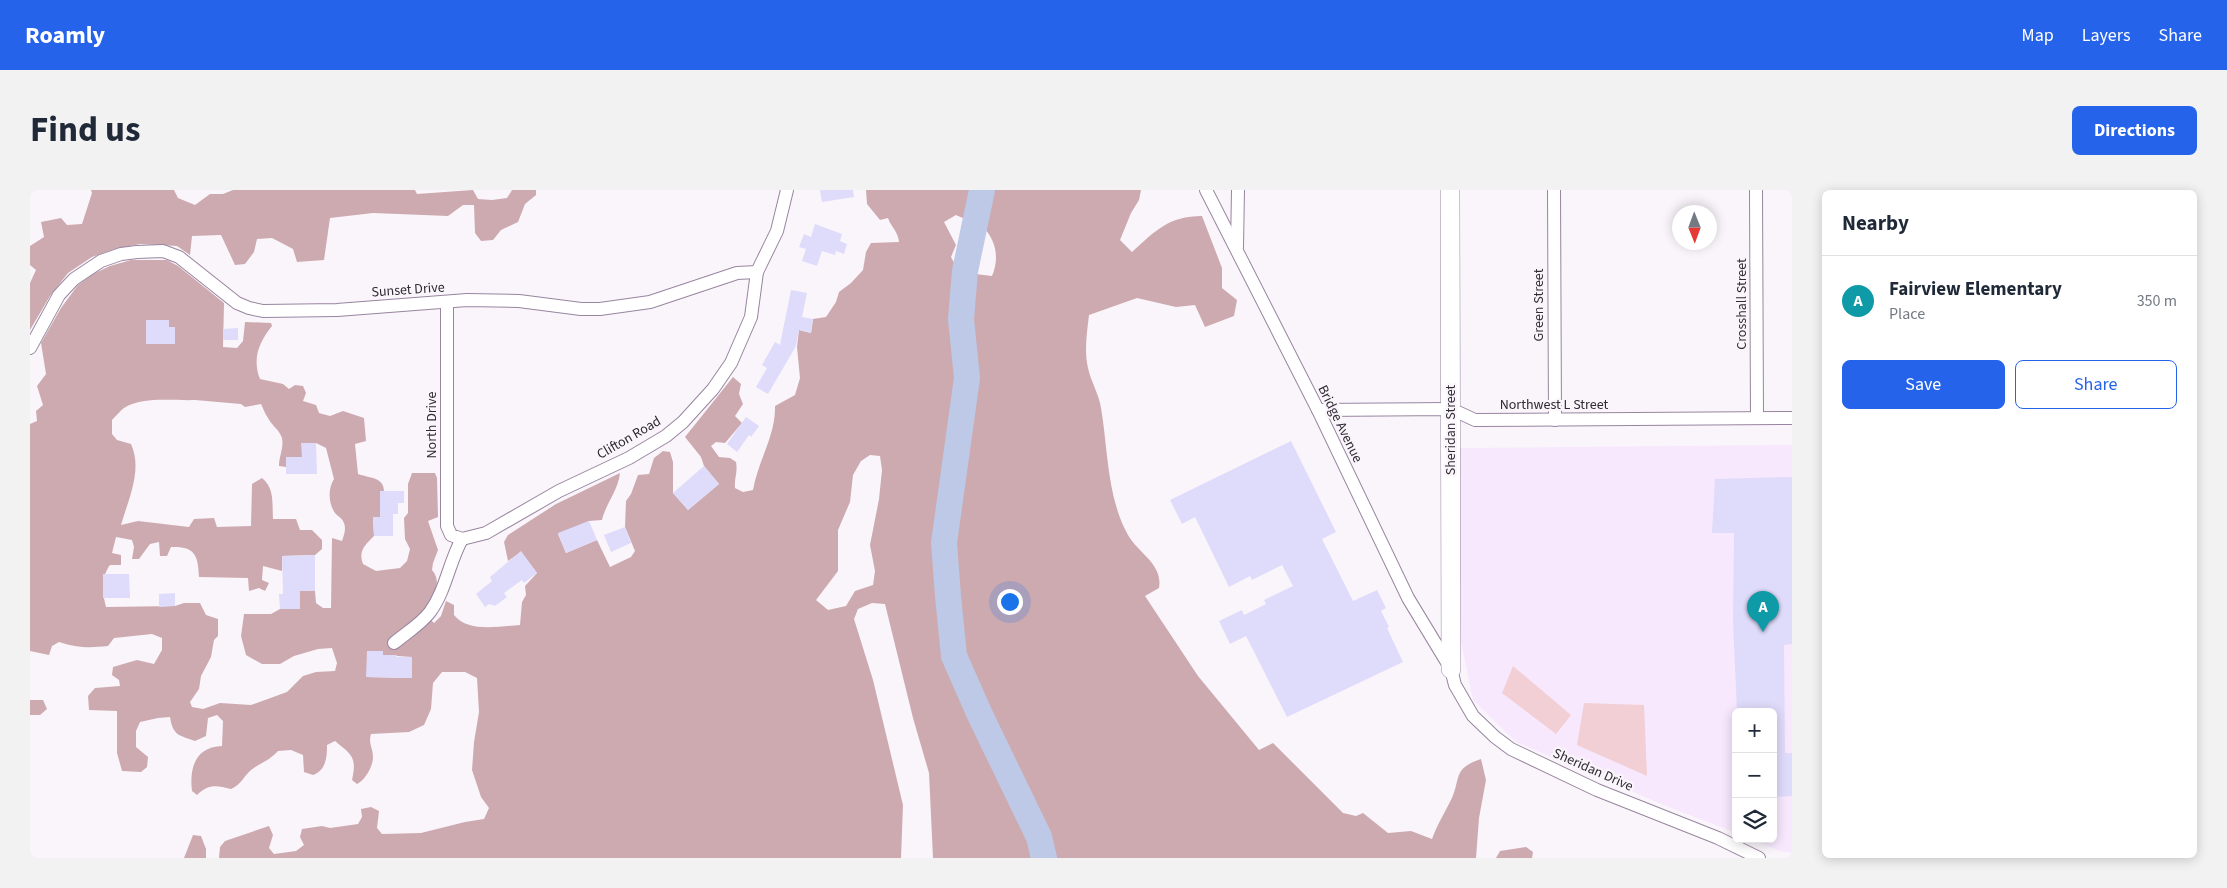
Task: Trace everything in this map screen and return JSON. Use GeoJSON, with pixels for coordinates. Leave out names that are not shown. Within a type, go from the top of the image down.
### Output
{"type":"FeatureCollection","features":[{"type":"Feature","properties":{"kind":"street"},"geometry":{"type":"LineString","coordinates":[[757,272],[777,231],[787,190]]}},
{"type":"Feature","properties":{"kind":"street","name":"Bridge Avenue"},"geometry":{"type":"LineString","coordinates":[[1206,190],[1318,410],[1408,598],[1451,669]]}},
{"type":"Feature","properties":{"kind":"street"},"geometry":{"type":"LineString","coordinates":[[1237,251],[1238,190]]}},
{"type":"Feature","properties":{"kind":"street","name":"Sheridan Street"},"geometry":{"type":"LineString","coordinates":[[1450,190],[1451,669]]}},
{"type":"Feature","properties":{"kind":"street","name":"Green Street"},"geometry":{"type":"LineString","coordinates":[[1554,190],[1555,420]]}},
{"type":"Feature","properties":{"kind":"street","name":"Crosshall Street"},"geometry":{"type":"LineString","coordinates":[[1756,190],[1757,418]]}},
{"type":"Feature","properties":{"kind":"street","name":"Sunset Drive"},"geometry":{"type":"LineString","coordinates":[[30,348],[59,295],[74,279],[101,261],[121,254],[137,252],[163,251],[179,256],[237,303],[263,311],[337,310],[467,300],[519,301],[573,308],[600,309],[650,302],[737,273],[757,272]]}},
{"type":"Feature","properties":{"kind":"street","name":"Clifton Road"},"geometry":{"type":"LineString","coordinates":[[462,539],[486,532],[559,491],[629,458],[666,436],[683,422],[713,389],[731,361],[751,317],[757,272]]}},
{"type":"Feature","properties":{"kind":"street","name":"North Drive"},"geometry":{"type":"LineString","coordinates":[[447,303],[447,526],[451,534],[462,539]]}},
{"type":"Feature","properties":{"kind":"street","name":"Northwest L Street"},"geometry":{"type":"LineString","coordinates":[[1318,410],[1451,409],[1475,420],[1792,418]]}},
{"type":"Feature","properties":{"kind":"street"},"geometry":{"type":"LineString","coordinates":[[394,643],[429,613],[441,592],[452,560],[462,539]]}},
{"type":"Feature","properties":{"kind":"street","name":"Sheridan Drive"},"geometry":{"type":"LineString","coordinates":[[1451,669],[1455,685],[1473,716],[1494,737],[1511,749],[1597,790],[1718,838],[1759,858]]}},
{"type":"Feature","properties":{"kind":"shaded area"},"geometry":{"type":"Polygon","coordinates":[[[91,190],[174,190],[178,198],[195,205],[210,194],[223,194],[233,190],[415,190],[417,194],[473,190],[478,199],[492,200],[507,198],[512,190],[536,190],[536,195],[525,204],[518,222],[501,230],[493,240],[481,241],[475,233],[474,205],[463,205],[448,216],[373,213],[330,218],[324,260],[297,262],[293,249],[272,238],[257,239],[254,252],[245,264],[235,265],[221,235],[192,236],[190,255],[177,246],[140,244],[115,249],[92,257],[68,273],[50,296],[30,330],[30,283],[36,270],[30,265],[30,246],[44,237],[41,222],[61,218],[67,225],[82,224],[92,193],[91,190]]]}},
{"type":"Feature","properties":{"kind":"shaded area"},"geometry":{"type":"Polygon","coordinates":[[[866,190],[1141,190],[1139,200],[1131,213],[1120,240],[1132,252],[1163,226],[1180,219],[1202,216],[1222,268],[1222,288],[1237,300],[1234,316],[1205,327],[1195,305],[1176,307],[1137,298],[1089,315],[1086,355],[1089,373],[1100,403],[1109,473],[1116,505],[1128,535],[1154,566],[1159,580],[1159,588],[1145,596],[1198,676],[1259,750],[1273,743],[1343,813],[1356,816],[1363,813],[1388,833],[1411,831],[1432,839],[1454,793],[1461,771],[1465,766],[1481,759],[1486,780],[1479,818],[1476,858],[933,858],[929,773],[913,718],[885,604],[872,603],[858,609],[854,619],[873,680],[903,805],[901,858],[219,858],[220,847],[225,841],[269,826],[273,835],[269,848],[274,854],[296,851],[304,845],[300,837],[302,829],[358,824],[362,817],[361,809],[371,807],[379,811],[377,828],[382,834],[421,833],[484,819],[489,808],[481,797],[472,770],[479,712],[477,678],[465,672],[442,672],[433,683],[431,709],[424,725],[409,732],[371,734],[372,765],[366,776],[357,784],[352,780],[354,766],[352,757],[335,741],[327,745],[326,759],[323,767],[313,775],[304,772],[303,755],[291,750],[278,751],[251,770],[240,783],[231,789],[212,786],[197,795],[192,791],[191,782],[193,766],[196,760],[206,750],[222,746],[223,721],[217,715],[208,718],[206,736],[195,741],[178,734],[173,728],[170,717],[140,722],[136,731],[136,747],[148,757],[147,767],[141,772],[122,771],[117,753],[117,711],[89,710],[88,696],[95,688],[120,686],[119,680],[112,675],[113,667],[137,660],[154,664],[162,650],[162,638],[152,634],[114,638],[108,646],[95,647],[59,642],[52,646],[49,655],[30,651],[30,424],[37,421],[36,411],[43,405],[37,386],[46,374],[41,343],[61,308],[78,285],[93,274],[110,266],[131,260],[167,260],[178,266],[224,303],[223,347],[237,348],[243,341],[245,322],[271,323],[272,326],[258,351],[257,365],[260,379],[283,384],[289,389],[295,385],[303,386],[306,393],[303,401],[316,405],[319,413],[330,416],[343,411],[364,418],[366,441],[355,444],[358,474],[379,481],[384,491],[380,491],[380,517],[373,517],[374,536],[365,545],[361,555],[363,564],[376,571],[400,568],[407,561],[410,549],[405,539],[404,518],[408,513],[408,484],[412,473],[435,473],[437,478],[438,517],[428,521],[438,550],[432,570],[437,586],[433,597],[423,612],[434,623],[441,616],[446,601],[454,605],[454,615],[460,621],[467,624],[485,627],[520,625],[522,602],[526,595],[525,586],[537,573],[521,552],[508,561],[504,542],[508,535],[556,504],[620,473],[617,486],[602,520],[589,521],[558,534],[566,553],[597,540],[610,567],[631,557],[635,551],[625,527],[626,501],[631,494],[638,475],[649,474],[654,458],[663,451],[670,452],[673,462],[673,493],[688,510],[719,484],[704,466],[701,457],[685,437],[733,377],[741,384],[739,394],[743,404],[735,416],[742,423],[725,443],[716,442],[711,446],[719,457],[730,458],[736,462],[735,488],[743,492],[753,490],[773,427],[775,406],[795,395],[800,378],[797,347],[799,330],[811,333],[813,319],[826,317],[836,302],[839,292],[863,270],[866,252],[871,243],[899,242],[888,218],[880,220],[867,204],[866,190]],[[956,215],[944,222],[956,245],[951,257],[959,272],[992,276],[996,264],[996,251],[992,239],[984,228],[975,222],[956,215]],[[169,327],[146,344],[175,344],[175,327],[169,327]],[[159,400],[132,404],[124,408],[112,420],[112,434],[117,440],[131,444],[135,464],[133,485],[121,525],[138,521],[189,527],[194,519],[214,518],[217,527],[251,526],[252,484],[262,478],[271,492],[273,519],[296,519],[300,530],[312,530],[322,540],[322,549],[315,555],[282,556],[282,571],[263,566],[262,580],[269,583],[265,591],[259,588],[249,591],[248,578],[199,577],[198,563],[194,553],[190,550],[171,547],[167,556],[160,556],[159,542],[150,544],[139,559],[132,559],[134,547],[132,540],[116,537],[112,553],[121,555],[121,565],[110,565],[105,575],[103,590],[106,607],[175,606],[184,603],[200,603],[206,615],[218,619],[218,636],[214,640],[211,657],[201,676],[199,689],[190,702],[192,707],[203,709],[220,703],[251,705],[287,692],[303,676],[316,672],[335,671],[337,663],[332,648],[318,649],[294,656],[280,664],[262,664],[246,655],[241,636],[244,614],[271,614],[280,609],[300,609],[300,591],[315,591],[316,603],[323,608],[331,608],[332,538],[342,541],[345,529],[342,520],[335,513],[330,500],[334,479],[326,448],[316,443],[302,443],[302,457],[286,457],[286,467],[279,466],[282,438],[261,404],[245,407],[241,404],[195,400],[159,400]],[[870,455],[861,461],[853,475],[850,502],[838,530],[838,571],[816,600],[828,610],[846,606],[855,591],[873,585],[875,571],[870,545],[879,499],[882,470],[880,456],[870,455]],[[367,651],[367,677],[412,678],[412,657],[383,655],[383,651],[367,651]]]}},
{"type":"Feature","properties":{"kind":"shaded area"},"geometry":{"type":"Polygon","coordinates":[[[1792,445],[1792,853],[1780,851],[1761,843],[1777,843],[1777,708],[1732,708],[1732,831],[1661,804],[1516,742],[1473,700],[1460,637],[1460,448],[1792,445]]]}},
{"type":"Feature","properties":{"kind":"shaded area"},"geometry":{"type":"Polygon","coordinates":[[[1513,666],[1571,715],[1556,734],[1502,693],[1513,666]]]}},
{"type":"Feature","properties":{"kind":"shaded area"},"geometry":{"type":"Polygon","coordinates":[[[30,700],[43,700],[47,709],[40,715],[30,715],[30,700]]]}},
{"type":"Feature","properties":{"kind":"shaded area"},"geometry":{"type":"Polygon","coordinates":[[[1584,703],[1644,705],[1647,776],[1577,745],[1584,703]]]}},
{"type":"Feature","properties":{"kind":"shaded area"},"geometry":{"type":"Polygon","coordinates":[[[193,835],[201,836],[206,849],[206,858],[184,858],[193,835]]]}},
{"type":"Feature","properties":{"kind":"shaded area"},"geometry":{"type":"Polygon","coordinates":[[[1526,847],[1533,852],[1532,858],[1496,858],[1500,851],[1526,847]]]}},
{"type":"Feature","properties":{"kind":"building"},"geometry":{"type":"Polygon","coordinates":[[[820,190],[853,190],[854,197],[822,202],[820,190]]]}},
{"type":"Feature","properties":{"kind":"building"},"geometry":{"type":"Polygon","coordinates":[[[815,224],[842,234],[840,241],[847,244],[844,254],[836,251],[835,255],[822,251],[817,266],[802,261],[806,249],[799,247],[804,234],[811,237],[815,224]]]}},
{"type":"Feature","properties":{"kind":"building"},"geometry":{"type":"Polygon","coordinates":[[[791,290],[807,293],[802,317],[813,319],[811,333],[799,330],[796,346],[768,394],[756,387],[767,368],[762,365],[775,342],[780,345],[791,290]]]}},
{"type":"Feature","properties":{"kind":"building"},"geometry":{"type":"Polygon","coordinates":[[[146,320],[169,320],[169,327],[175,327],[175,344],[146,344],[146,320]]]}},
{"type":"Feature","properties":{"kind":"building"},"geometry":{"type":"Polygon","coordinates":[[[238,328],[238,340],[223,340],[223,329],[238,328]]]}},
{"type":"Feature","properties":{"kind":"building"},"geometry":{"type":"Polygon","coordinates":[[[746,417],[759,426],[751,437],[749,435],[737,452],[727,444],[746,417]]]}},
{"type":"Feature","properties":{"kind":"building"},"geometry":{"type":"Polygon","coordinates":[[[1291,441],[1336,532],[1322,539],[1353,601],[1377,590],[1386,608],[1381,611],[1389,627],[1387,628],[1403,662],[1287,717],[1246,636],[1230,644],[1219,621],[1242,610],[1244,615],[1266,604],[1264,600],[1293,586],[1282,565],[1252,580],[1250,576],[1229,587],[1195,517],[1182,524],[1170,500],[1291,441]]]}},
{"type":"Feature","properties":{"kind":"building"},"geometry":{"type":"Polygon","coordinates":[[[301,443],[316,443],[317,474],[286,474],[286,457],[302,457],[301,443]]]}},
{"type":"Feature","properties":{"kind":"building"},"geometry":{"type":"Polygon","coordinates":[[[704,466],[719,484],[688,510],[673,493],[704,466]]]}},
{"type":"Feature","properties":{"kind":"building"},"geometry":{"type":"Polygon","coordinates":[[[1792,477],[1792,644],[1784,645],[1785,753],[1792,753],[1792,796],[1777,797],[1777,708],[1737,708],[1733,621],[1734,533],[1712,533],[1715,479],[1792,477]]]}},
{"type":"Feature","properties":{"kind":"building"},"geometry":{"type":"Polygon","coordinates":[[[380,491],[404,491],[404,503],[398,503],[398,514],[393,514],[393,536],[374,536],[373,517],[380,517],[380,491]]]}},
{"type":"Feature","properties":{"kind":"building"},"geometry":{"type":"Polygon","coordinates":[[[589,521],[597,540],[566,553],[558,533],[589,521]]]}},
{"type":"Feature","properties":{"kind":"building"},"geometry":{"type":"Polygon","coordinates":[[[625,527],[631,543],[611,552],[604,535],[625,527]]]}},
{"type":"Feature","properties":{"kind":"building"},"geometry":{"type":"Polygon","coordinates":[[[521,551],[537,573],[524,583],[522,580],[504,593],[507,597],[495,606],[489,604],[485,607],[476,594],[492,581],[490,577],[521,551]]]}},
{"type":"Feature","properties":{"kind":"building"},"geometry":{"type":"Polygon","coordinates":[[[315,555],[315,591],[300,591],[300,609],[280,609],[279,594],[283,594],[282,556],[315,555]]]}},
{"type":"Feature","properties":{"kind":"building"},"geometry":{"type":"Polygon","coordinates":[[[103,574],[129,574],[130,598],[103,598],[103,574]]]}},
{"type":"Feature","properties":{"kind":"building"},"geometry":{"type":"Polygon","coordinates":[[[175,593],[175,606],[159,607],[159,594],[175,593]]]}},
{"type":"Feature","properties":{"kind":"building"},"geometry":{"type":"Polygon","coordinates":[[[367,651],[383,651],[383,655],[397,655],[396,657],[412,657],[412,678],[366,677],[367,651]]]}},
{"type":"Feature","properties":{"kind":"waterway"},"geometry":{"type":"LineString","coordinates":[[982,190],[965,271],[961,319],[967,378],[944,543],[948,596],[954,656],[980,715],[1039,837],[1044,858]]}},
{"type":"Feature","properties":{"kind":"place","name":"Fairview Elementary"},"geometry":{"type":"Point","coordinates":[1763,632]}}]}
